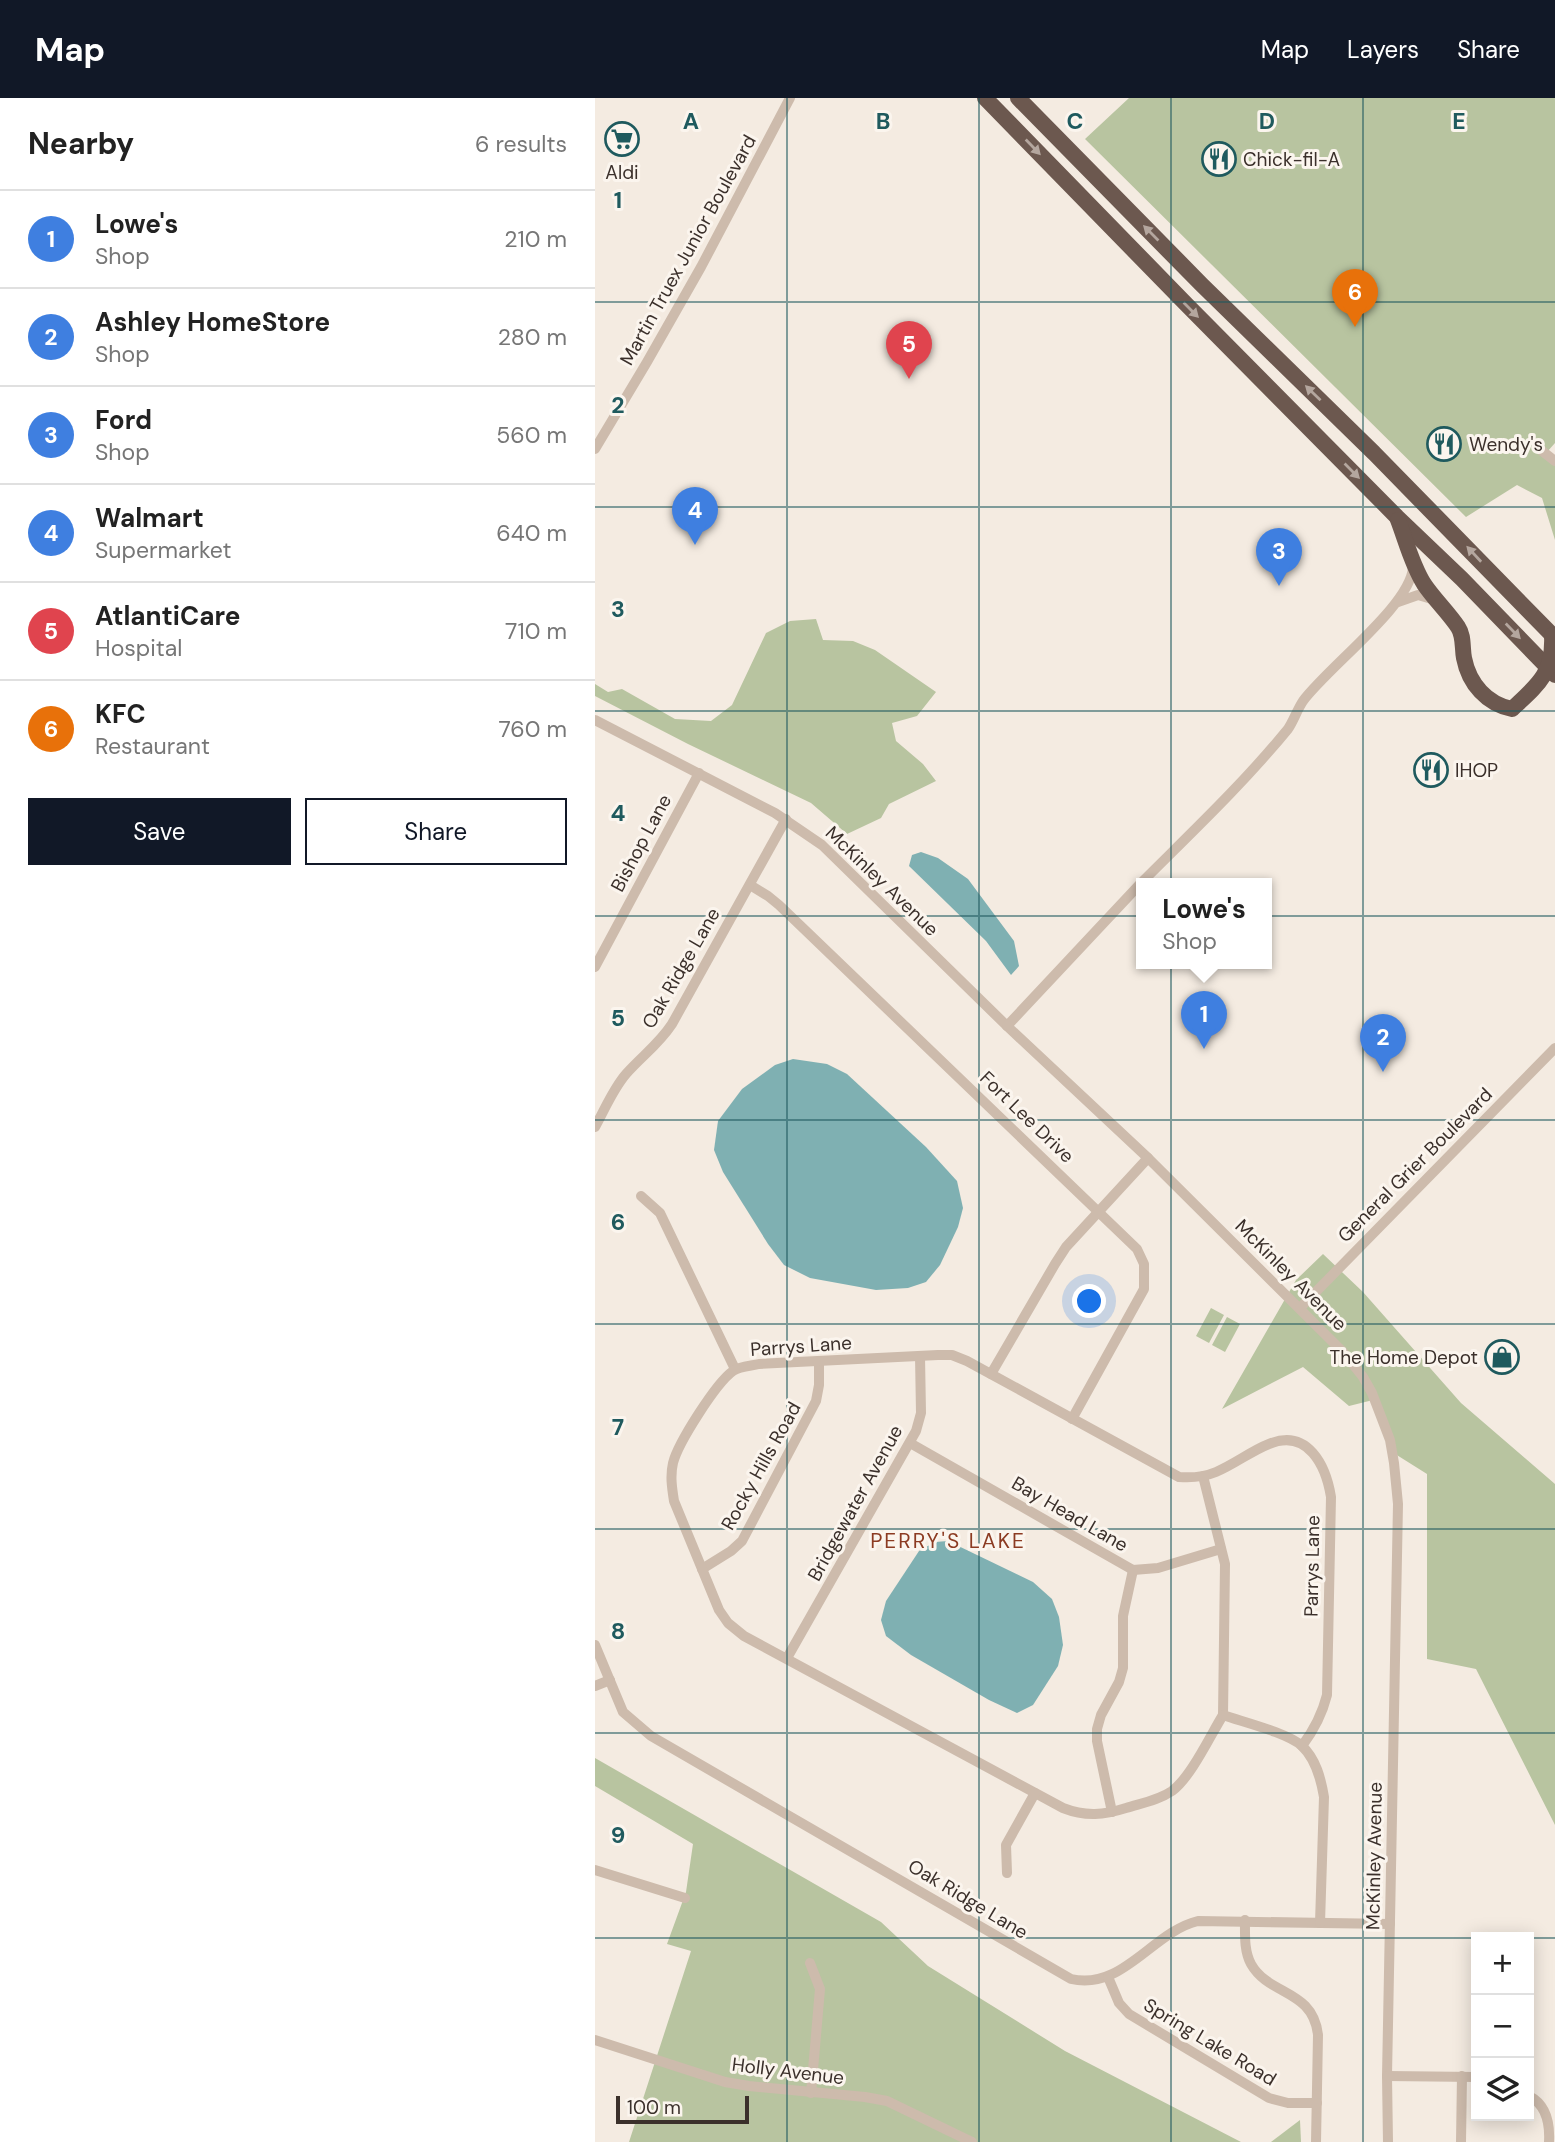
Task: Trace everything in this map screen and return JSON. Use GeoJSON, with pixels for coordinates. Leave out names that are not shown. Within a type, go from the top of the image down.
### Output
{"type":"FeatureCollection","features":[{"type":"Feature","properties":{"kind":"highway"},"geometry":{"type":"LineString","coordinates":[[985,98],[1552,672]]}},
{"type":"Feature","properties":{"kind":"highway"},"geometry":{"type":"LineString","coordinates":[[1018,98],[1202,285],[1374,453],[1553,637],[1552,672],[1512,709],[1500,707],[1488,700],[1473,682],[1467,669],[1460,629],[1424,584],[1413,563],[1397,517]]}},
{"type":"Feature","properties":{"kind":"street","name":"Martin Truex Junior Boulevard"},"geometry":{"type":"LineString","coordinates":[[595,449],[698,273],[790,100]]}},
{"type":"Feature","properties":{"kind":"street"},"geometry":{"type":"LineString","coordinates":[[1537,447],[1555,461]]}},
{"type":"Feature","properties":{"kind":"street"},"geometry":{"type":"LineString","coordinates":[[1146,878],[1253,770],[1290,726],[1303,701],[1398,601],[1413,575],[1413,563]]}},
{"type":"Feature","properties":{"kind":"street"},"geometry":{"type":"LineString","coordinates":[[1398,601],[1417,595],[1438,601]]}},
{"type":"Feature","properties":{"kind":"street","name":"McKinley Avenue"},"geometry":{"type":"LineString","coordinates":[[595,720],[786,819],[822,845],[1300,1308],[1343,1352],[1372,1393],[1394,1463],[1398,1504],[1388,2142]]}},
{"type":"Feature","properties":{"kind":"street","name":"Bishop Lane"},"geometry":{"type":"LineString","coordinates":[[595,967],[698,772]]}},
{"type":"Feature","properties":{"kind":"street","name":"Oak Ridge Lane"},"geometry":{"type":"LineString","coordinates":[[595,1127],[615,1089],[627,1073],[663,1039],[786,819]]}},
{"type":"Feature","properties":{"kind":"street","name":"Fort Lee Drive"},"geometry":{"type":"LineString","coordinates":[[750,885],[768,896],[789,915],[1137,1249],[1144,1264],[1144,1289],[1072,1419]]}},
{"type":"Feature","properties":{"kind":"street"},"geometry":{"type":"LineString","coordinates":[[1007,1026],[1136,888]]}},
{"type":"Feature","properties":{"kind":"street","name":"General Grier Boulevard"},"geometry":{"type":"LineString","coordinates":[[1300,1308],[1555,1048]]}},
{"type":"Feature","properties":{"kind":"street"},"geometry":{"type":"LineString","coordinates":[[991,1374],[1066,1247],[1148,1158]]}},
{"type":"Feature","properties":{"kind":"street"},"geometry":{"type":"LineString","coordinates":[[641,1196],[660,1213],[734,1369]]}},
{"type":"Feature","properties":{"kind":"street","name":"Parrys Lane"},"geometry":{"type":"LineString","coordinates":[[1223,1715],[1186,1777],[1173,1791],[1158,1798],[1093,1815],[1076,1813],[1035,1793],[744,1636],[728,1623],[719,1610],[674,1501],[671,1482],[673,1462],[681,1445],[715,1390],[734,1369],[759,1364],[952,1355],[1179,1477],[1203,1476],[1216,1472],[1267,1444],[1290,1440],[1301,1443],[1312,1452],[1328,1479],[1331,1497],[1327,1695],[1318,1721],[1302,1746]]}},
{"type":"Feature","properties":{"kind":"street","name":"Bridgewater Avenue"},"geometry":{"type":"LineString","coordinates":[[787,1658],[916,1431],[921,1413],[920,1356]]}},
{"type":"Feature","properties":{"kind":"street","name":"Rocky Hills Road"},"geometry":{"type":"LineString","coordinates":[[702,1569],[742,1541],[816,1401],[819,1361]]}},
{"type":"Feature","properties":{"kind":"street","name":"Bay Head Lane"},"geometry":{"type":"LineString","coordinates":[[910,1443],[1133,1570],[1159,1568],[1221,1549]]}},
{"type":"Feature","properties":{"kind":"street"},"geometry":{"type":"LineString","coordinates":[[1203,1476],[1225,1564],[1223,1715],[1288,1738],[1302,1746],[1315,1764],[1325,1797],[1319,1923]]}},
{"type":"Feature","properties":{"kind":"street"},"geometry":{"type":"LineString","coordinates":[[1112,1812],[1097,1741],[1097,1729],[1123,1668],[1123,1616],[1133,1570]]}},
{"type":"Feature","properties":{"kind":"street","name":"Oak Ridge Lane"},"geometry":{"type":"LineString","coordinates":[[595,1646],[623,1712],[651,1736],[953,1909],[1064,1976],[1084,1981],[1108,1977]]}},
{"type":"Feature","properties":{"kind":"street"},"geometry":{"type":"LineString","coordinates":[[595,1686],[610,1680]]}},
{"type":"Feature","properties":{"kind":"street"},"geometry":{"type":"LineString","coordinates":[[1007,1873],[1006,1845],[1035,1793]]}},
{"type":"Feature","properties":{"kind":"street"},"geometry":{"type":"LineString","coordinates":[[595,1870],[685,1898]]}},
{"type":"Feature","properties":{"kind":"street"},"geometry":{"type":"LineString","coordinates":[[1108,1977],[1184,1925],[1204,1920],[1390,1924]]}},
{"type":"Feature","properties":{"kind":"street"},"geometry":{"type":"LineString","coordinates":[[1245,1920],[1246,1950],[1255,1970],[1303,2004],[1315,2021],[1318,2035],[1317,2142]]}},
{"type":"Feature","properties":{"kind":"street"},"geometry":{"type":"LineString","coordinates":[[810,1963],[820,1989],[811,2093]]}},
{"type":"Feature","properties":{"kind":"street","name":"Spring Lake Road"},"geometry":{"type":"LineString","coordinates":[[1108,1977],[1125,2011],[1162,2035],[1269,2098],[1288,2103],[1317,2103]]}},
{"type":"Feature","properties":{"kind":"street","name":"Holly Avenue"},"geometry":{"type":"LineString","coordinates":[[595,2040],[726,2082],[887,2101],[972,2142]]}},
{"type":"Feature","properties":{"kind":"street"},"geometry":{"type":"LineString","coordinates":[[1387,2076],[1471,2077]]}},
{"type":"Feature","properties":{"kind":"street"},"geometry":{"type":"LineString","coordinates":[[1461,2077],[1461,2142]]}},
{"type":"Feature","properties":{"kind":"street"},"geometry":{"type":"LineString","coordinates":[[1534,2098],[1546,2114],[1550,2125],[1549,2142]]}},
{"type":"Feature","properties":{"kind":"green space"},"geometry":{"type":"Polygon","coordinates":[[[1129,98],[1555,98],[1555,443],[1547,452],[1555,461],[1555,540],[1542,498],[1517,485],[1466,517],[1085,139],[1129,98]]]}},
{"type":"Feature","properties":{"kind":"green space"},"geometry":{"type":"Polygon","coordinates":[[[816,619],[823,640],[853,641],[875,650],[936,692],[917,716],[892,723],[896,741],[923,764],[936,781],[889,804],[881,818],[847,834],[811,803],[595,696],[595,684],[608,692],[622,689],[675,719],[711,721],[732,705],[766,633],[790,621],[816,619]]]}},
{"type":"Feature","properties":{"kind":"green space"},"geometry":{"type":"Polygon","coordinates":[[[1323,1254],[1363,1292],[1461,1403],[1555,1484],[1555,1825],[1476,1669],[1427,1659],[1427,1474],[1392,1452],[1373,1400],[1349,1406],[1303,1367],[1222,1409],[1296,1280],[1323,1254]]]}},
{"type":"Feature","properties":{"kind":"green space"},"geometry":{"type":"Polygon","coordinates":[[[1211,1308],[1224,1315],[1209,1343],[1196,1336],[1211,1308]]]}},
{"type":"Feature","properties":{"kind":"green space"},"geometry":{"type":"Polygon","coordinates":[[[1227,1317],[1240,1324],[1225,1352],[1212,1345],[1227,1317]]]}},
{"type":"Feature","properties":{"kind":"green space"},"geometry":{"type":"Polygon","coordinates":[[[595,1758],[881,1922],[928,1966],[1065,2051],[1241,2142],[629,2142],[691,1951],[667,1944],[686,1892],[693,1844],[595,1786],[595,1758]]]}},
{"type":"Feature","properties":{"kind":"green space"},"geometry":{"type":"Polygon","coordinates":[[[1300,2120],[1301,2142],[1271,2142],[1300,2120]]]}},
{"type":"Feature","properties":{"kind":"water"},"geometry":{"type":"Polygon","coordinates":[[[921,852],[938,858],[968,879],[1014,941],[1019,966],[1011,975],[986,941],[909,866],[912,855],[921,852]]]}},
{"type":"Feature","properties":{"kind":"water"},"geometry":{"type":"Polygon","coordinates":[[[793,1059],[827,1064],[847,1074],[926,1147],[957,1181],[963,1208],[958,1227],[940,1265],[926,1282],[908,1288],[876,1290],[810,1278],[784,1265],[723,1172],[714,1150],[718,1121],[742,1089],[775,1065],[793,1059]]]}},
{"type":"Feature","properties":{"kind":"water"},"geometry":{"type":"Polygon","coordinates":[[[948,1541],[1033,1582],[1052,1599],[1059,1617],[1063,1645],[1058,1666],[1033,1705],[1017,1713],[911,1655],[886,1636],[881,1620],[886,1601],[919,1551],[935,1542],[948,1541]]]}},
{"type":"Feature","properties":{"kind":"place","name":"Aldi"},"geometry":{"type":"Point","coordinates":[622,139]}},
{"type":"Feature","properties":{"kind":"place","name":"Chick-fil-A"},"geometry":{"type":"Point","coordinates":[1219,159]}},
{"type":"Feature","properties":{"kind":"place","name":"KFC"},"geometry":{"type":"Point","coordinates":[1355,327]}},
{"type":"Feature","properties":{"kind":"place","name":"AtlantiCare"},"geometry":{"type":"Point","coordinates":[909,379]}},
{"type":"Feature","properties":{"kind":"place","name":"Wendy's"},"geometry":{"type":"Point","coordinates":[1444,444]}},
{"type":"Feature","properties":{"kind":"place","name":"Walmart"},"geometry":{"type":"Point","coordinates":[695,545]}},
{"type":"Feature","properties":{"kind":"place","name":"Ford"},"geometry":{"type":"Point","coordinates":[1279,586]}},
{"type":"Feature","properties":{"kind":"place","name":"IHOP"},"geometry":{"type":"Point","coordinates":[1431,770]}},
{"type":"Feature","properties":{"kind":"place","name":"Lowe's"},"geometry":{"type":"Point","coordinates":[1204,1049]}},
{"type":"Feature","properties":{"kind":"place","name":"Ashley HomeStore"},"geometry":{"type":"Point","coordinates":[1383,1072]}},
{"type":"Feature","properties":{"kind":"place","name":"The Home Depot"},"geometry":{"type":"Point","coordinates":[1502,1357]}},
{"type":"Feature","properties":{"kind":"district","name":"PERRY'S LAKE"},"geometry":{"type":"Point","coordinates":[948,1541]}}]}
